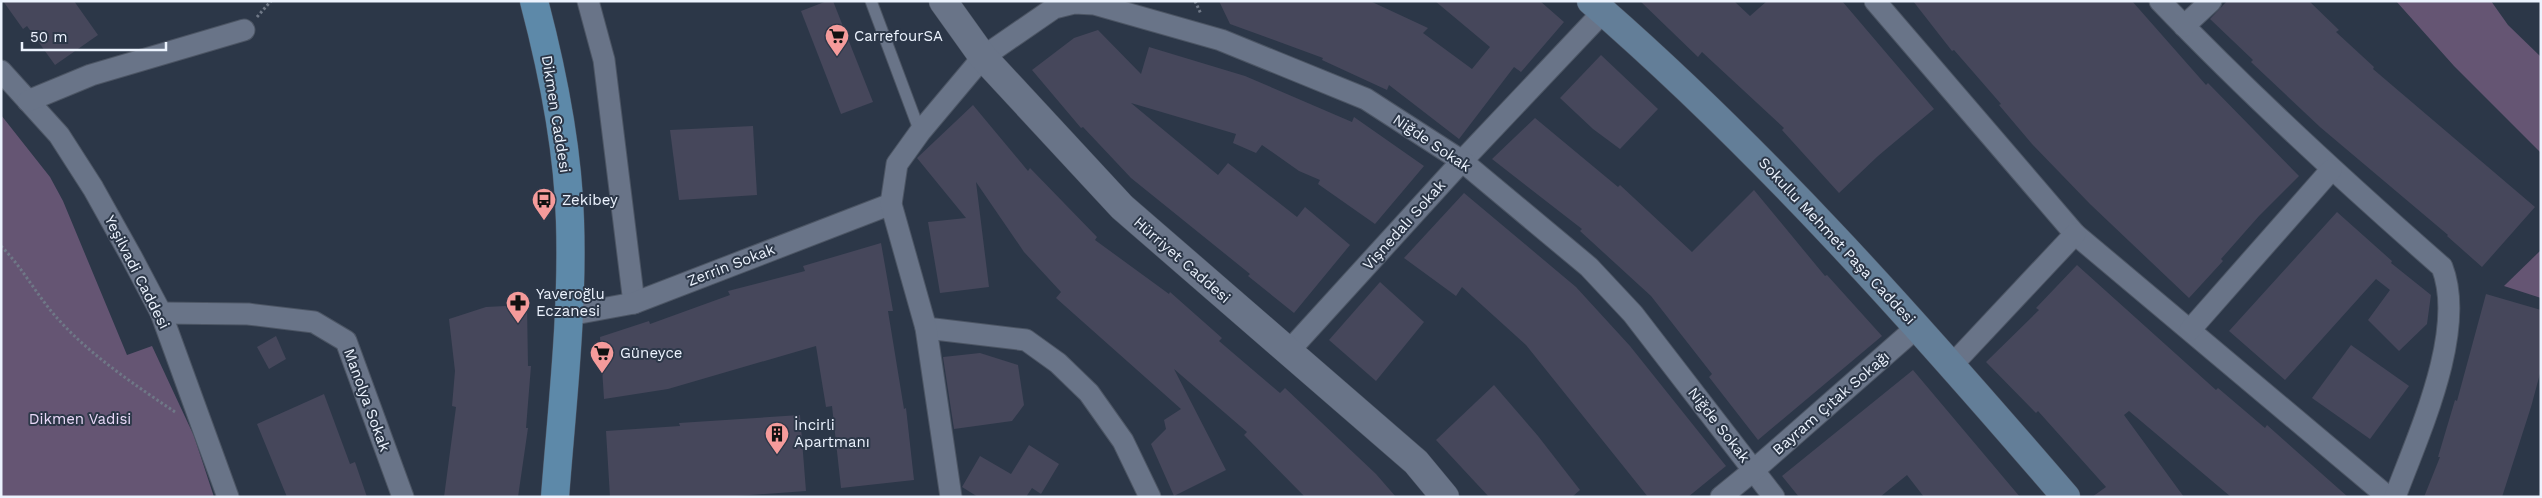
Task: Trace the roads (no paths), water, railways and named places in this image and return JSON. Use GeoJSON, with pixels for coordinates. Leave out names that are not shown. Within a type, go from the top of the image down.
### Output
{"type":"FeatureCollection","features":[{"type":"Feature","properties":{"kind":"main road","name":"Dikmen Caddesi"},"geometry":{"type":"LineString","coordinates":[[534,1],[550,67],[567,177],[570,221],[569,315],[555,497]]}},
{"type":"Feature","properties":{"kind":"main road","name":"Sokullu Mehmet Paşa Caddesi"},"geometry":{"type":"LineString","coordinates":[[1597,7],[1765,164],[1952,365],[2066,497]]}},
{"type":"Feature","properties":{"kind":"street"},"geometry":{"type":"LineString","coordinates":[[588,1],[604,60],[634,303]]}},
{"type":"Feature","properties":{"kind":"street","name":"Hürriyet Caddesi"},"geometry":{"type":"LineString","coordinates":[[943,1],[983,57],[1122,207],[1416,462],[1445,497]]}},
{"type":"Feature","properties":{"kind":"street"},"geometry":{"type":"LineString","coordinates":[[1875,1],[2075,234],[2388,497]]}},
{"type":"Feature","properties":{"kind":"street"},"geometry":{"type":"LineString","coordinates":[[2160,1],[2213,57],[2331,170],[2442,267],[2448,283],[2450,305],[2448,330],[2432,399],[2395,497]]}},
{"type":"Feature","properties":{"kind":"street"},"geometry":{"type":"LineString","coordinates":[[2184,26],[2211,1]]}},
{"type":"Feature","properties":{"kind":"street","name":"Niğde Sokak"},"geometry":{"type":"LineString","coordinates":[[891,204],[898,164],[920,132],[983,57],[1054,8],[1074,3],[1094,4],[1221,40],[1366,99],[1462,161],[1589,267],[1633,314],[1774,497]]}},
{"type":"Feature","properties":{"kind":"street","name":"Vişnedalı Sokak"},"geometry":{"type":"LineString","coordinates":[[1288,352],[1462,161],[1597,7]]}},
{"type":"Feature","properties":{"kind":"street"},"geometry":{"type":"LineString","coordinates":[[28,101],[91,75],[244,30]]}},
{"type":"Feature","properties":{"kind":"street","name":"Yeşilvadi Caddesi"},"geometry":{"type":"LineString","coordinates":[[1,71],[59,134],[93,188],[161,313],[228,497]]}},
{"type":"Feature","properties":{"kind":"street"},"geometry":{"type":"LineString","coordinates":[[2190,330],[2331,170]]}},
{"type":"Feature","properties":{"kind":"street","name":"Zerrin Sokak"},"geometry":{"type":"LineString","coordinates":[[569,315],[634,303],[891,204]]}},
{"type":"Feature","properties":{"kind":"street"},"geometry":{"type":"LineString","coordinates":[[891,204],[926,328],[951,497]]}},
{"type":"Feature","properties":{"kind":"street"},"geometry":{"type":"LineString","coordinates":[[1952,365],[2075,234]]}},
{"type":"Feature","properties":{"kind":"street","name":"Manolya Sokak"},"geometry":{"type":"LineString","coordinates":[[161,313],[248,314],[314,322],[346,341],[403,497]]}},
{"type":"Feature","properties":{"kind":"street","name":"Bayram Çıtak Sokağı"},"geometry":{"type":"LineString","coordinates":[[1721,497],[1917,327]]}},
{"type":"Feature","properties":{"kind":"street"},"geometry":{"type":"LineString","coordinates":[[926,328],[1026,340],[1058,363],[1089,393],[1123,441],[1150,497]]}},
{"type":"Feature","properties":{"kind":"lane"},"geometry":{"type":"LineString","coordinates":[[871,1],[920,132]]}},
{"type":"Feature","properties":{"kind":"place","name":"CarrefourSA"},"geometry":{"type":"Point","coordinates":[837,57]}},
{"type":"Feature","properties":{"kind":"place","name":"Zekibey"},"geometry":{"type":"Point","coordinates":[544,221]}},
{"type":"Feature","properties":{"kind":"place","name":"Yaveroğlu Eczanesi"},"geometry":{"type":"Point","coordinates":[518,324]}},
{"type":"Feature","properties":{"kind":"place","name":"Güneyce"},"geometry":{"type":"Point","coordinates":[602,374]}},
{"type":"Feature","properties":{"kind":"place","name":"İncirli Apartmanı"},"geometry":{"type":"Point","coordinates":[777,455]}},
{"type":"Feature","properties":{"kind":"park label","name":"Dikmen Vadisi"},"geometry":{"type":"Point","coordinates":[80,419]}}]}
